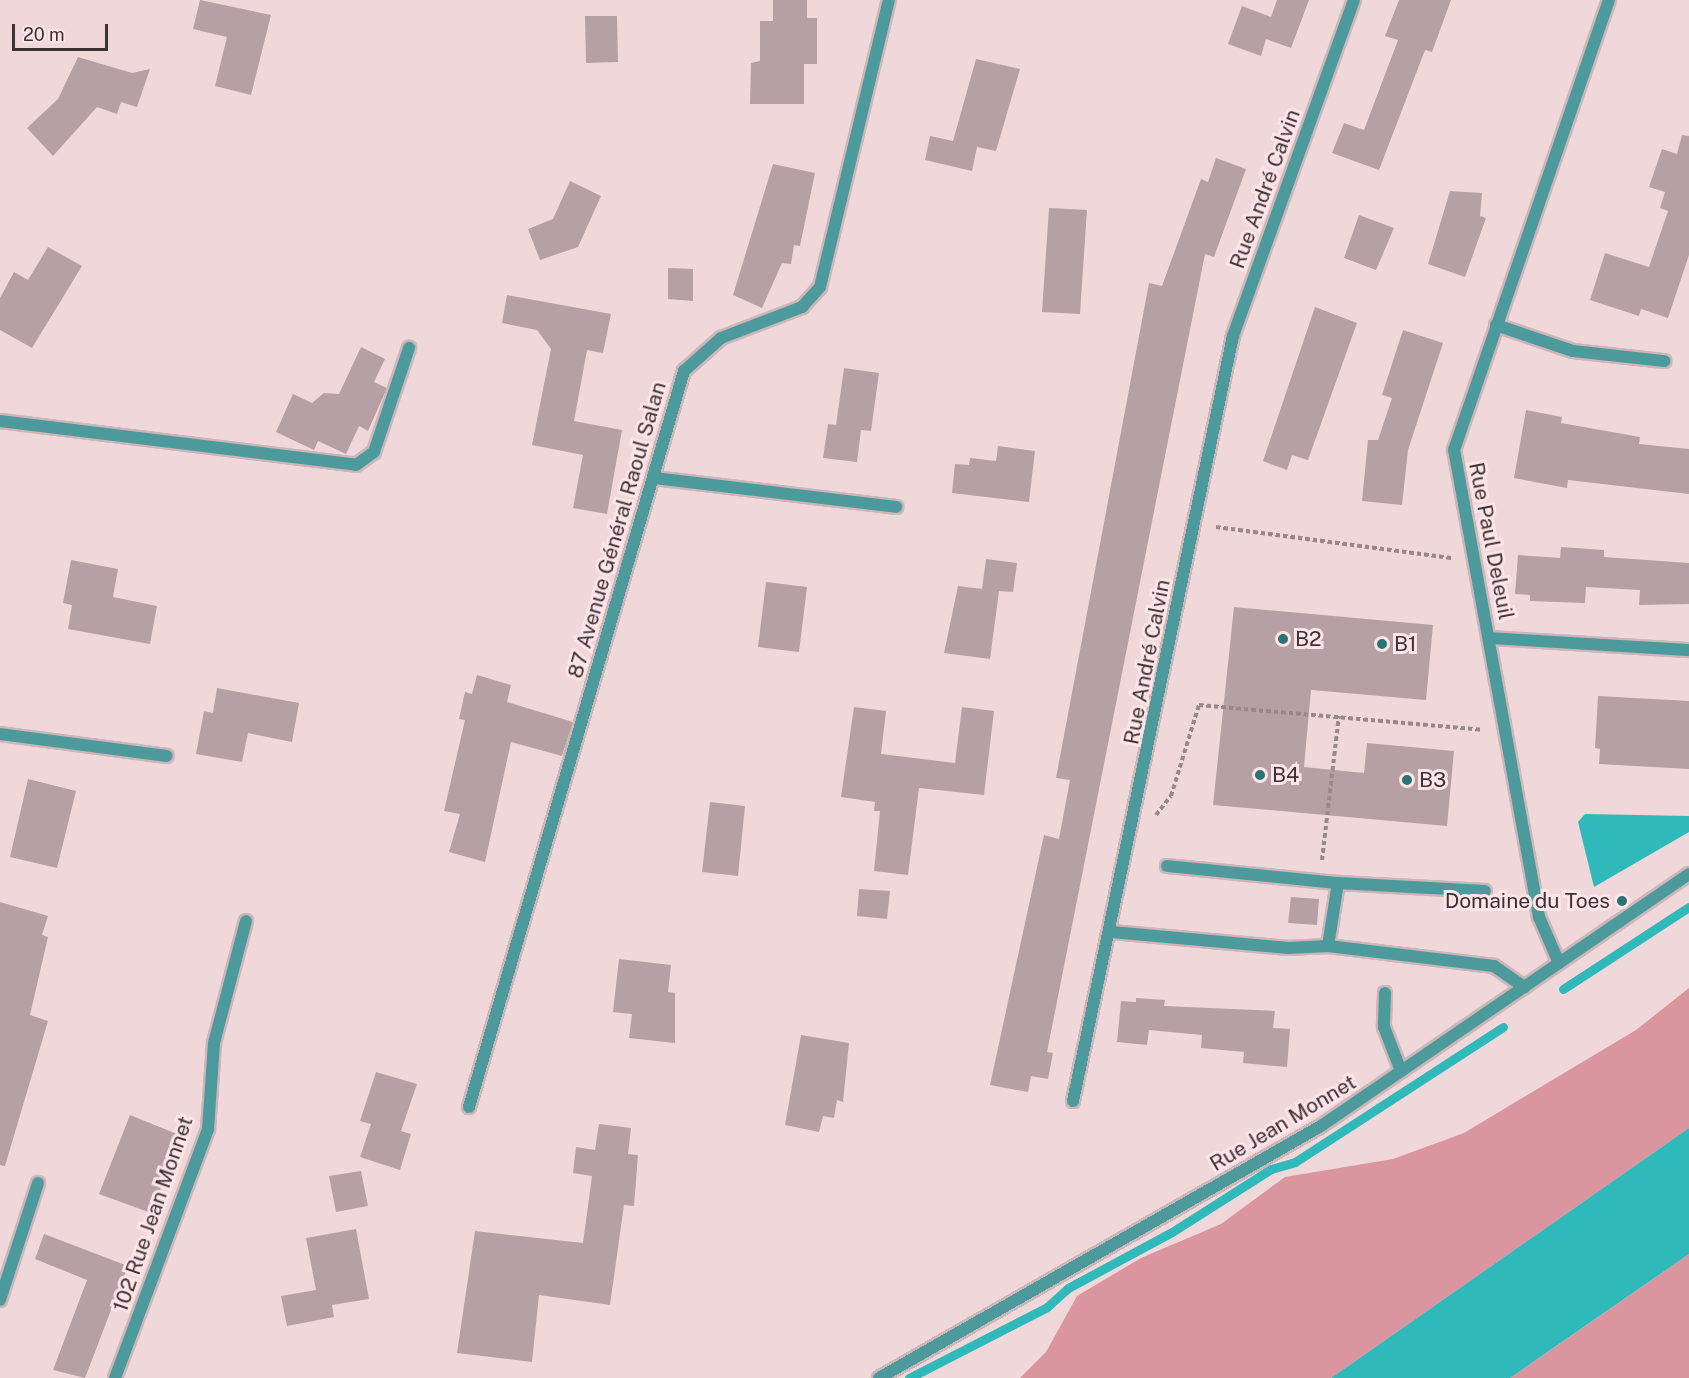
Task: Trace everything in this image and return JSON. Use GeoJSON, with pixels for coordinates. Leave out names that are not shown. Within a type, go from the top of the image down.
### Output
{"type":"FeatureCollection","features":[{"type":"Feature","properties":{"kind":"street","name":"87 Avenue Général Raoul Salan"},"geometry":{"type":"LineString","coordinates":[[469,1107],[684,371],[721,338],[802,307],[820,286],[889,0]]}},
{"type":"Feature","properties":{"kind":"street","name":"Rue André Calvin"},"geometry":{"type":"LineString","coordinates":[[1073,1101],[1112,932],[1233,336],[1354,0]]}},
{"type":"Feature","properties":{"kind":"street","name":"Rue Paul Deleuil"},"geometry":{"type":"LineString","coordinates":[[1559,963],[1539,917],[1454,450],[1609,0]]}},
{"type":"Feature","properties":{"kind":"street"},"geometry":{"type":"LineString","coordinates":[[1496,325],[1573,351],[1664,361]]}},
{"type":"Feature","properties":{"kind":"street"},"geometry":{"type":"LineString","coordinates":[[0,421],[356,465],[374,452],[409,348]]}},
{"type":"Feature","properties":{"kind":"street"},"geometry":{"type":"LineString","coordinates":[[654,478],[896,507]]}},
{"type":"Feature","properties":{"kind":"street"},"geometry":{"type":"LineString","coordinates":[[1490,638],[1689,650]]}},
{"type":"Feature","properties":{"kind":"street"},"geometry":{"type":"LineString","coordinates":[[0,734],[167,756]]}},
{"type":"Feature","properties":{"kind":"street"},"geometry":{"type":"LineString","coordinates":[[1167,866],[1338,883],[1485,891]]}},
{"type":"Feature","properties":{"kind":"street","name":"Rue Jean Monnet"},"geometry":{"type":"LineString","coordinates":[[879,1378],[1321,1126],[1689,874]]}},
{"type":"Feature","properties":{"kind":"street"},"geometry":{"type":"LineString","coordinates":[[1328,946],[1338,883]]}},
{"type":"Feature","properties":{"kind":"street","name":"102 Rue Jean Monnet"},"geometry":{"type":"LineString","coordinates":[[115,1378],[208,1129],[214,1043],[246,921]]}},
{"type":"Feature","properties":{"kind":"street"},"geometry":{"type":"LineString","coordinates":[[1112,932],[1288,948],[1328,946],[1503,967],[1524,987]]}},
{"type":"Feature","properties":{"kind":"street"},"geometry":{"type":"LineString","coordinates":[[1385,993],[1384,1027],[1401,1071]]}},
{"type":"Feature","properties":{"kind":"street"},"geometry":{"type":"LineString","coordinates":[[0,1300],[38,1183]]}},
{"type":"Feature","properties":{"kind":"path"},"geometry":{"type":"LineString","coordinates":[[1211,527],[1456,558]]}},
{"type":"Feature","properties":{"kind":"path"},"geometry":{"type":"LineString","coordinates":[[1151,827],[1171,796],[1200,705],[1485,730]]}},
{"type":"Feature","properties":{"kind":"path"},"geometry":{"type":"LineString","coordinates":[[1319,881],[1339,716]]}},
{"type":"Feature","properties":{"kind":"shaded area"},"geometry":{"type":"Polygon","coordinates":[[[1689,988],[1689,1128],[1331,1378],[1020,1378],[1046,1352],[1077,1296],[1141,1258],[1221,1224],[1285,1177],[1393,1159],[1464,1133],[1636,1030],[1689,988]]]}},
{"type":"Feature","properties":{"kind":"shaded area"},"geometry":{"type":"Polygon","coordinates":[[[1689,1254],[1689,1378],[1510,1378],[1571,1336],[1689,1254]]]}},
{"type":"Feature","properties":{"kind":"water"},"geometry":{"type":"Polygon","coordinates":[[[1585,814],[1689,816],[1689,832],[1594,887],[1578,822],[1585,814]]]}},
{"type":"Feature","properties":{"kind":"water"},"geometry":{"type":"Polygon","coordinates":[[[1689,1128],[1689,1254],[1510,1378],[1331,1378],[1689,1128]]]}},
{"type":"Feature","properties":{"kind":"building"},"geometry":{"type":"Polygon","coordinates":[[[200,0],[271,15],[251,95],[215,86],[227,37],[193,29],[200,0]]]}},
{"type":"Feature","properties":{"kind":"building"},"geometry":{"type":"Polygon","coordinates":[[[773,0],[807,0],[807,18],[817,18],[817,64],[804,64],[804,104],[750,104],[751,63],[760,61],[760,21],[773,21],[773,0]]]}},
{"type":"Feature","properties":{"kind":"building"},"geometry":{"type":"Polygon","coordinates":[[[1277,0],[1309,0],[1291,48],[1266,39],[1261,56],[1228,44],[1242,6],[1271,17],[1277,0]]]}},
{"type":"Feature","properties":{"kind":"building"},"geometry":{"type":"Polygon","coordinates":[[[1399,0],[1451,0],[1432,52],[1425,50],[1379,170],[1332,153],[1344,123],[1364,130],[1398,40],[1385,36],[1399,0]]]}},
{"type":"Feature","properties":{"kind":"building"},"geometry":{"type":"Polygon","coordinates":[[[585,16],[617,16],[618,62],[586,63],[585,16]]]}},
{"type":"Feature","properties":{"kind":"building"},"geometry":{"type":"Polygon","coordinates":[[[78,57],[132,73],[150,69],[137,107],[121,102],[117,114],[97,107],[53,156],[27,128],[58,99],[78,57]]]}},
{"type":"Feature","properties":{"kind":"building"},"geometry":{"type":"Polygon","coordinates":[[[976,59],[1020,69],[996,151],[977,147],[972,171],[925,160],[930,136],[953,141],[976,59]]]}},
{"type":"Feature","properties":{"kind":"building"},"geometry":{"type":"Polygon","coordinates":[[[1682,135],[1689,136],[1689,255],[1668,318],[1641,309],[1639,316],[1590,300],[1605,253],[1649,267],[1668,211],[1660,208],[1665,192],[1649,187],[1662,149],[1677,154],[1682,135]]]}},
{"type":"Feature","properties":{"kind":"building"},"geometry":{"type":"Polygon","coordinates":[[[1216,158],[1246,169],[1214,257],[1205,254],[1047,1052],[1053,1053],[1048,1079],[1031,1076],[1028,1092],[990,1085],[1044,835],[1059,839],[1070,780],[1056,778],[1149,283],[1162,286],[1201,179],[1208,182],[1216,158]]]}},
{"type":"Feature","properties":{"kind":"building"},"geometry":{"type":"Polygon","coordinates":[[[773,164],[815,173],[800,246],[794,245],[791,264],[782,263],[762,308],[733,295],[773,164]]]}},
{"type":"Feature","properties":{"kind":"building"},"geometry":{"type":"Polygon","coordinates":[[[570,181],[601,196],[578,247],[540,260],[528,229],[553,219],[570,181]]]}},
{"type":"Feature","properties":{"kind":"building"},"geometry":{"type":"Polygon","coordinates":[[[1450,191],[1482,193],[1480,216],[1486,218],[1465,277],[1428,264],[1450,191]]]}},
{"type":"Feature","properties":{"kind":"building"},"geometry":{"type":"Polygon","coordinates":[[[1049,208],[1087,210],[1080,314],[1042,312],[1049,208]]]}},
{"type":"Feature","properties":{"kind":"building"},"geometry":{"type":"Polygon","coordinates":[[[1359,215],[1394,228],[1376,270],[1344,258],[1359,215]]]}},
{"type":"Feature","properties":{"kind":"building"},"geometry":{"type":"Polygon","coordinates":[[[48,247],[82,266],[32,348],[0,330],[0,298],[14,272],[28,280],[48,247]]]}},
{"type":"Feature","properties":{"kind":"building"},"geometry":{"type":"Polygon","coordinates":[[[668,268],[693,269],[693,301],[668,299],[668,268]]]}},
{"type":"Feature","properties":{"kind":"building"},"geometry":{"type":"Polygon","coordinates":[[[507,295],[611,314],[603,353],[587,350],[574,421],[622,430],[607,514],[573,508],[583,455],[532,445],[551,349],[537,330],[502,323],[507,295]]]}},
{"type":"Feature","properties":{"kind":"building"},"geometry":{"type":"Polygon","coordinates":[[[1315,307],[1357,323],[1308,460],[1292,455],[1287,470],[1263,461],[1315,307]]]}},
{"type":"Feature","properties":{"kind":"building"},"geometry":{"type":"Polygon","coordinates":[[[1403,330],[1443,343],[1408,450],[1402,505],[1362,501],[1368,440],[1378,440],[1392,398],[1382,395],[1403,330]]]}},
{"type":"Feature","properties":{"kind":"building"},"geometry":{"type":"Polygon","coordinates":[[[361,347],[385,359],[374,382],[387,388],[368,431],[359,426],[346,454],[318,441],[314,450],[276,432],[293,394],[312,403],[324,393],[339,394],[361,347]]]}},
{"type":"Feature","properties":{"kind":"building"},"geometry":{"type":"Polygon","coordinates":[[[844,368],[879,373],[871,431],[861,430],[857,462],[823,458],[828,424],[836,425],[844,368]]]}},
{"type":"Feature","properties":{"kind":"building"},"geometry":{"type":"Polygon","coordinates":[[[1526,410],[1562,417],[1561,423],[1640,437],[1639,444],[1689,449],[1689,494],[1568,480],[1567,488],[1514,478],[1526,410]]]}},
{"type":"Feature","properties":{"kind":"building"},"geometry":{"type":"Polygon","coordinates":[[[998,446],[1035,451],[1029,502],[952,493],[955,464],[969,465],[970,458],[996,461],[998,446]]]}},
{"type":"Feature","properties":{"kind":"building"},"geometry":{"type":"Polygon","coordinates":[[[1561,547],[1604,550],[1604,557],[1689,563],[1689,604],[1639,605],[1640,590],[1586,587],[1585,603],[1530,601],[1530,595],[1515,594],[1518,555],[1560,558],[1561,547]]]}},
{"type":"Feature","properties":{"kind":"building"},"geometry":{"type":"Polygon","coordinates":[[[986,559],[1017,563],[1013,592],[999,591],[990,659],[944,653],[958,586],[982,589],[986,559]]]}},
{"type":"Feature","properties":{"kind":"building"},"geometry":{"type":"Polygon","coordinates":[[[71,560],[118,569],[113,597],[157,606],[150,644],[68,629],[72,605],[63,603],[71,560]]]}},
{"type":"Feature","properties":{"kind":"building"},"geometry":{"type":"Polygon","coordinates":[[[766,582],[807,587],[799,652],[758,647],[766,582]]]}},
{"type":"Feature","properties":{"kind":"building"},"geometry":{"type":"Polygon","coordinates":[[[1234,607],[1433,625],[1426,700],[1311,690],[1304,767],[1364,773],[1367,743],[1454,751],[1447,826],[1213,805],[1234,607]]]}},
{"type":"Feature","properties":{"kind":"building"},"geometry":{"type":"Polygon","coordinates":[[[477,675],[511,685],[507,702],[573,722],[562,756],[511,742],[485,862],[449,852],[460,814],[444,811],[465,720],[459,719],[465,692],[472,694],[477,675]]]}},
{"type":"Feature","properties":{"kind":"building"},"geometry":{"type":"Polygon","coordinates":[[[217,688],[299,703],[292,742],[248,733],[242,762],[196,754],[204,711],[213,713],[217,688]]]}},
{"type":"Feature","properties":{"kind":"building"},"geometry":{"type":"Polygon","coordinates":[[[1598,696],[1689,701],[1689,769],[1599,764],[1600,749],[1595,748],[1598,696]]]}},
{"type":"Feature","properties":{"kind":"building"},"geometry":{"type":"Polygon","coordinates":[[[854,707],[886,711],[881,754],[955,763],[962,707],[994,711],[984,795],[919,788],[908,875],[874,871],[880,811],[874,811],[875,802],[841,797],[854,707]]]}},
{"type":"Feature","properties":{"kind":"building"},"geometry":{"type":"Polygon","coordinates":[[[28,779],[76,791],[57,868],[10,857],[28,779]]]}},
{"type":"Feature","properties":{"kind":"building"},"geometry":{"type":"Polygon","coordinates":[[[710,802],[745,806],[738,876],[702,872],[710,802]]]}},
{"type":"Feature","properties":{"kind":"building"},"geometry":{"type":"Polygon","coordinates":[[[859,889],[890,891],[887,919],[857,916],[859,889]]]}},
{"type":"Feature","properties":{"kind":"building"},"geometry":{"type":"Polygon","coordinates":[[[1291,897],[1319,899],[1317,925],[1288,923],[1291,897]]]}},
{"type":"Feature","properties":{"kind":"building"},"geometry":{"type":"Polygon","coordinates":[[[0,902],[48,916],[42,935],[48,937],[30,1015],[48,1021],[5,1166],[0,1165],[0,902]]]}},
{"type":"Feature","properties":{"kind":"building"},"geometry":{"type":"Polygon","coordinates":[[[619,959],[671,965],[668,992],[675,993],[675,1043],[629,1038],[632,1014],[613,1012],[619,959]]]}},
{"type":"Feature","properties":{"kind":"building"},"geometry":{"type":"Polygon","coordinates":[[[1136,998],[1165,1000],[1164,1006],[1275,1011],[1273,1028],[1290,1029],[1287,1067],[1243,1063],[1244,1052],[1201,1048],[1202,1035],[1149,1030],[1147,1045],[1117,1042],[1121,1001],[1136,1002],[1136,998]]]}},
{"type":"Feature","properties":{"kind":"building"},"geometry":{"type":"Polygon","coordinates":[[[801,1035],[849,1043],[843,1102],[837,1100],[834,1118],[823,1116],[819,1132],[785,1125],[801,1035]]]}},
{"type":"Feature","properties":{"kind":"building"},"geometry":{"type":"Polygon","coordinates":[[[376,1072],[417,1084],[401,1131],[411,1134],[400,1170],[360,1157],[371,1124],[360,1121],[376,1072]]]}},
{"type":"Feature","properties":{"kind":"building"},"geometry":{"type":"Polygon","coordinates":[[[130,1115],[182,1136],[151,1213],[99,1194],[130,1115]]]}},
{"type":"Feature","properties":{"kind":"building"},"geometry":{"type":"Polygon","coordinates":[[[599,1124],[631,1128],[628,1154],[638,1155],[634,1206],[624,1205],[610,1305],[539,1295],[532,1362],[457,1353],[475,1231],[583,1243],[592,1176],[573,1173],[576,1147],[595,1150],[599,1124]]]}},
{"type":"Feature","properties":{"kind":"building"},"geometry":{"type":"Polygon","coordinates":[[[361,1171],[368,1206],[336,1212],[329,1176],[361,1171]]]}},
{"type":"Feature","properties":{"kind":"building"},"geometry":{"type":"Polygon","coordinates":[[[356,1229],[369,1299],[332,1305],[334,1317],[287,1326],[281,1296],[316,1290],[306,1238],[356,1229]]]}},
{"type":"Feature","properties":{"kind":"building"},"geometry":{"type":"Polygon","coordinates":[[[44,1234],[128,1266],[85,1378],[53,1370],[87,1280],[35,1259],[44,1234]]]}},
{"type":"Feature","properties":{"kind":"waterway"},"geometry":{"type":"LineString","coordinates":[[1563,989],[1689,907]]}},
{"type":"Feature","properties":{"kind":"waterway"},"geometry":{"type":"LineString","coordinates":[[909,1378],[1047,1307],[1068,1288],[1172,1232],[1271,1169],[1295,1162],[1503,1027]]}},
{"type":"Feature","properties":{"kind":"place","name":"B2"},"geometry":{"type":"Point","coordinates":[1283,639]}},
{"type":"Feature","properties":{"kind":"place","name":"B1"},"geometry":{"type":"Point","coordinates":[1382,644]}},
{"type":"Feature","properties":{"kind":"place","name":"B4"},"geometry":{"type":"Point","coordinates":[1260,775]}},
{"type":"Feature","properties":{"kind":"place","name":"B3"},"geometry":{"type":"Point","coordinates":[1407,780]}},
{"type":"Feature","properties":{"kind":"place","name":"Domaine du Toes"},"geometry":{"type":"Point","coordinates":[1622,901]}}]}
